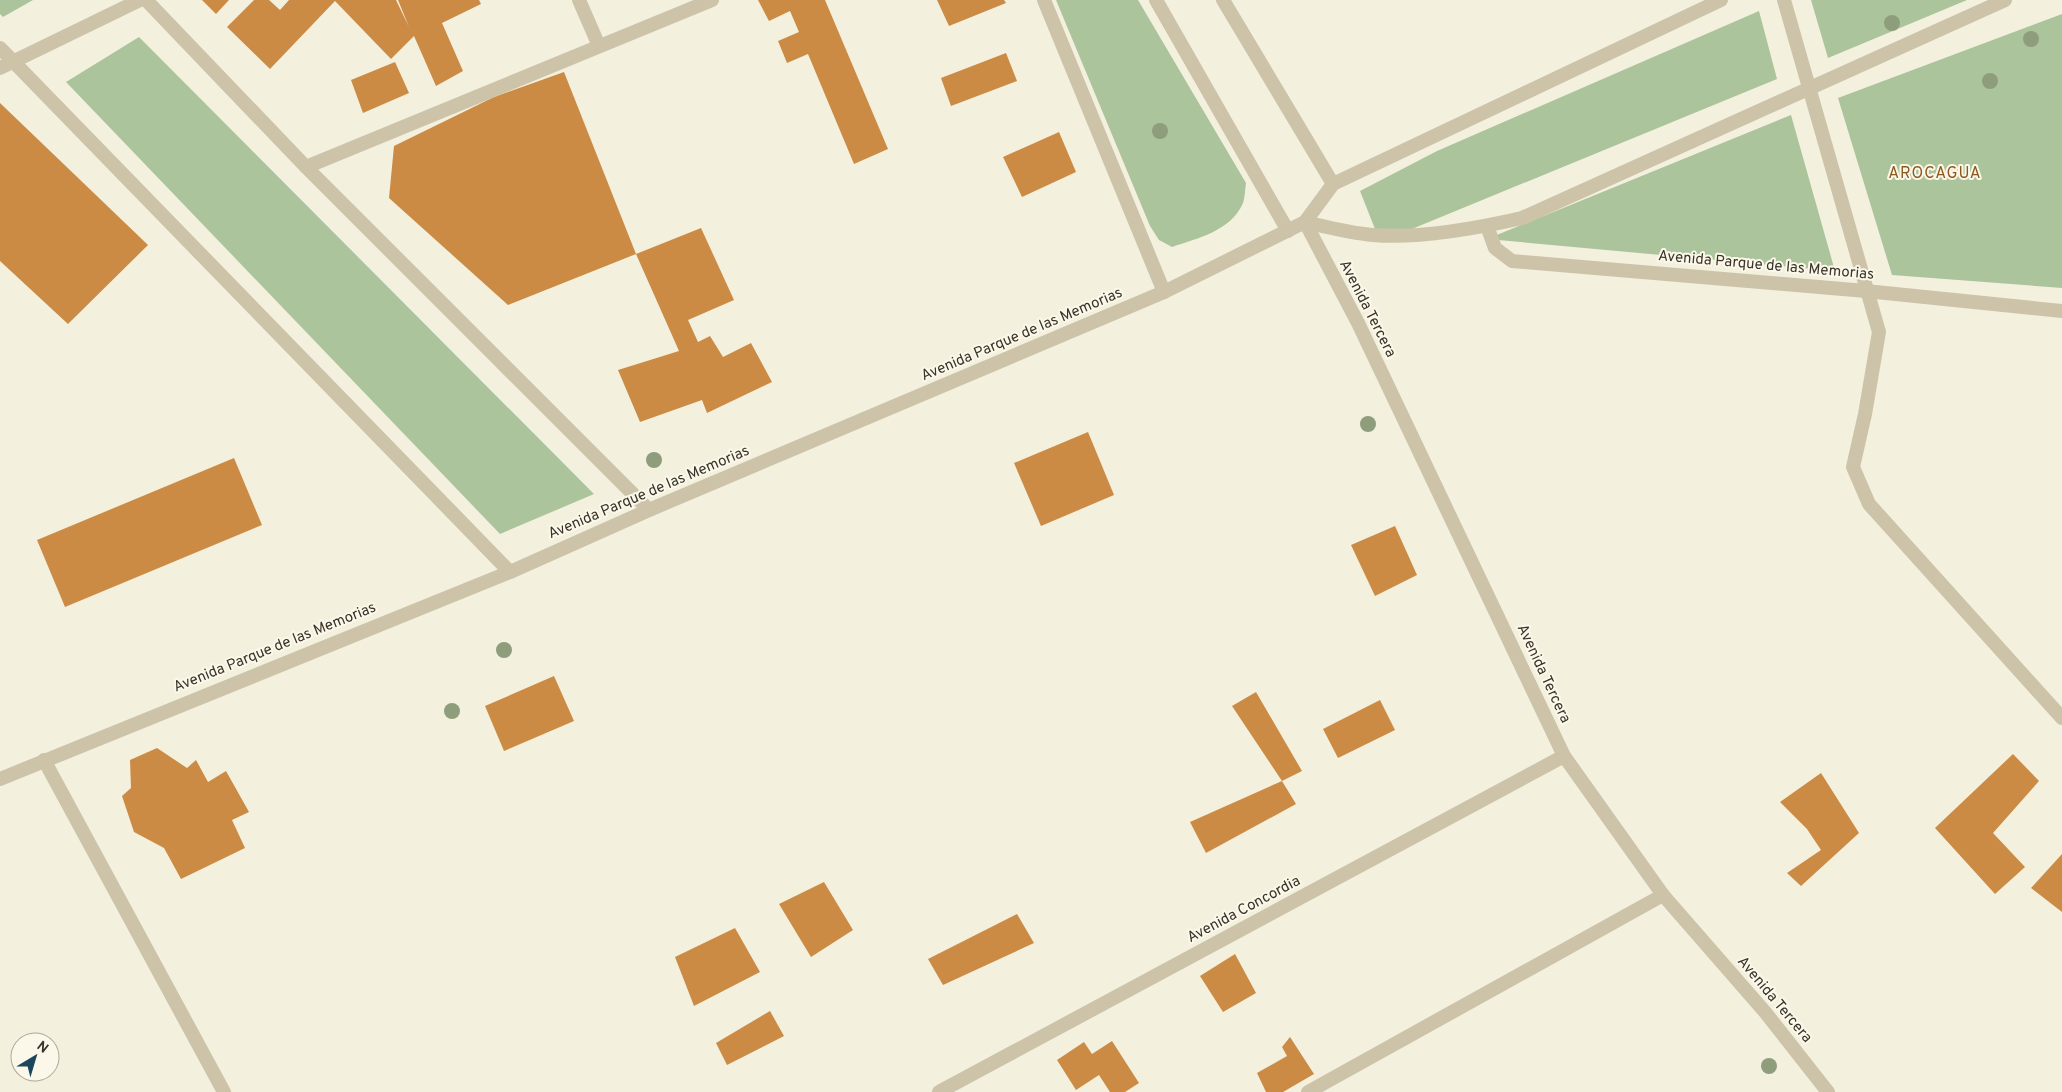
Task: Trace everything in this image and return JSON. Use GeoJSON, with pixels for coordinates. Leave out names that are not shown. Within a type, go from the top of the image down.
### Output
{"type":"FeatureCollection","features":[{"type":"Feature","properties":{"kind":"street"},"geometry":{"type":"LineString","coordinates":[[0,68],[140,0]]}},
{"type":"Feature","properties":{"kind":"street"},"geometry":{"type":"LineString","coordinates":[[146,0],[306,166],[649,510]]}},
{"type":"Feature","properties":{"kind":"street"},"geometry":{"type":"LineString","coordinates":[[579,0],[599,46]]}},
{"type":"Feature","properties":{"kind":"street"},"geometry":{"type":"LineString","coordinates":[[306,166],[712,0]]}},
{"type":"Feature","properties":{"kind":"street"},"geometry":{"type":"LineString","coordinates":[[1044,0],[1164,292]]}},
{"type":"Feature","properties":{"kind":"street"},"geometry":{"type":"LineString","coordinates":[[1156,0],[1288,231]]}},
{"type":"Feature","properties":{"kind":"street"},"geometry":{"type":"LineString","coordinates":[[1223,0],[1333,184]]}},
{"type":"Feature","properties":{"kind":"street"},"geometry":{"type":"LineString","coordinates":[[1721,0],[1333,184],[1305,222],[1381,235],[1408,236],[1487,226],[1522,218],[2005,0]]}},
{"type":"Feature","properties":{"kind":"street"},"geometry":{"type":"LineString","coordinates":[[1784,0],[1879,332],[1865,414],[1853,467],[1869,504],[2062,718]]}},
{"type":"Feature","properties":{"kind":"street"},"geometry":{"type":"LineString","coordinates":[[0,48],[510,572]]}},
{"type":"Feature","properties":{"kind":"street","name":"Avenida Parque de las Memorias"},"geometry":{"type":"LineString","coordinates":[[0,779],[510,572],[649,510],[1164,292],[1305,222]]}},
{"type":"Feature","properties":{"kind":"street","name":"Avenida Tercera"},"geometry":{"type":"LineString","coordinates":[[1305,222],[1358,323],[1564,756],[1663,895],[1765,1012],[1828,1092]]}},
{"type":"Feature","properties":{"kind":"street","name":"Avenida Parque de las Memorias"},"geometry":{"type":"LineString","coordinates":[[1487,226],[1495,248],[1512,261],[1866,290],[2062,310]]}},
{"type":"Feature","properties":{"kind":"street","name":"Avenida Concordia"},"geometry":{"type":"LineString","coordinates":[[939,1092],[1564,756]]}},
{"type":"Feature","properties":{"kind":"street"},"geometry":{"type":"LineString","coordinates":[[44,760],[224,1092]]}},
{"type":"Feature","properties":{"kind":"street"},"geometry":{"type":"LineString","coordinates":[[1308,1092],[1663,895]]}},
{"type":"Feature","properties":{"kind":"green space"},"geometry":{"type":"Polygon","coordinates":[[[0,0],[33,0],[3,17],[0,14],[0,0]]]}},
{"type":"Feature","properties":{"kind":"green space"},"geometry":{"type":"Polygon","coordinates":[[[1056,0],[1138,0],[1246,183],[1245,196],[1238,213],[1222,227],[1203,237],[1172,247],[1159,240],[1150,226],[1056,0]]]}},
{"type":"Feature","properties":{"kind":"green space"},"geometry":{"type":"Polygon","coordinates":[[[1811,0],[1967,0],[1828,58],[1811,0]]]}},
{"type":"Feature","properties":{"kind":"green space"},"geometry":{"type":"Polygon","coordinates":[[[1759,11],[1777,79],[1407,231],[1375,229],[1360,191],[1437,151],[1759,11]]]}},
{"type":"Feature","properties":{"kind":"green space"},"geometry":{"type":"Polygon","coordinates":[[[2062,14],[2062,288],[1892,275],[1838,98],[2062,14]]]}},
{"type":"Feature","properties":{"kind":"green space"},"geometry":{"type":"Polygon","coordinates":[[[139,37],[594,494],[500,534],[66,82],[139,37]]]}},
{"type":"Feature","properties":{"kind":"green space"},"geometry":{"type":"Polygon","coordinates":[[[1791,115],[1835,271],[1487,239],[1791,115]]]}},
{"type":"Feature","properties":{"kind":"building"},"geometry":{"type":"Polygon","coordinates":[[[202,0],[229,0],[216,14],[202,0]]]}},
{"type":"Feature","properties":{"kind":"building"},"geometry":{"type":"Polygon","coordinates":[[[254,0],[269,0],[280,10],[289,0],[396,0],[409,27],[398,0],[479,0],[481,4],[442,23],[463,71],[436,86],[414,36],[391,59],[335,1],[270,69],[227,27],[254,0]]]}},
{"type":"Feature","properties":{"kind":"building"},"geometry":{"type":"Polygon","coordinates":[[[758,0],[825,0],[888,149],[854,164],[808,54],[787,63],[778,41],[799,32],[790,11],[769,21],[758,0]]]}},
{"type":"Feature","properties":{"kind":"building"},"geometry":{"type":"Polygon","coordinates":[[[937,0],[1004,0],[1006,3],[949,26],[937,0]]]}},
{"type":"Feature","properties":{"kind":"building"},"geometry":{"type":"Polygon","coordinates":[[[1006,53],[1017,81],[951,106],[941,78],[1006,53]]]}},
{"type":"Feature","properties":{"kind":"building"},"geometry":{"type":"Polygon","coordinates":[[[395,62],[409,93],[363,113],[351,80],[395,62]]]}},
{"type":"Feature","properties":{"kind":"building"},"geometry":{"type":"Polygon","coordinates":[[[564,72],[636,254],[508,305],[389,198],[394,146],[494,97],[564,72]]]}},
{"type":"Feature","properties":{"kind":"building"},"geometry":{"type":"Polygon","coordinates":[[[0,103],[148,245],[68,324],[0,261],[0,103]]]}},
{"type":"Feature","properties":{"kind":"building"},"geometry":{"type":"Polygon","coordinates":[[[1059,132],[1076,172],[1022,197],[1003,157],[1059,132]]]}},
{"type":"Feature","properties":{"kind":"building"},"geometry":{"type":"Polygon","coordinates":[[[701,228],[734,300],[688,320],[698,342],[710,336],[723,357],[751,343],[772,382],[707,413],[702,400],[640,422],[618,370],[679,351],[636,254],[701,228]]]}},
{"type":"Feature","properties":{"kind":"building"},"geometry":{"type":"Polygon","coordinates":[[[1088,432],[1114,495],[1041,526],[1014,463],[1088,432]]]}},
{"type":"Feature","properties":{"kind":"building"},"geometry":{"type":"Polygon","coordinates":[[[234,458],[262,525],[65,607],[37,540],[234,458]]]}},
{"type":"Feature","properties":{"kind":"building"},"geometry":{"type":"Polygon","coordinates":[[[1395,526],[1417,575],[1375,596],[1351,545],[1395,526]]]}},
{"type":"Feature","properties":{"kind":"building"},"geometry":{"type":"Polygon","coordinates":[[[554,676],[574,721],[504,751],[485,706],[554,676]]]}},
{"type":"Feature","properties":{"kind":"building"},"geometry":{"type":"Polygon","coordinates":[[[1256,692],[1302,771],[1282,781],[1232,706],[1256,692]]]}},
{"type":"Feature","properties":{"kind":"building"},"geometry":{"type":"Polygon","coordinates":[[[1380,700],[1395,730],[1338,758],[1323,729],[1380,700]]]}},
{"type":"Feature","properties":{"kind":"building"},"geometry":{"type":"Polygon","coordinates":[[[157,748],[187,768],[196,760],[208,782],[226,771],[249,812],[232,820],[245,848],[181,879],[164,848],[134,832],[122,796],[131,788],[130,760],[157,748]]]}},
{"type":"Feature","properties":{"kind":"building"},"geometry":{"type":"Polygon","coordinates":[[[2013,754],[2039,781],[1993,833],[2025,867],[1995,894],[1935,828],[2013,754]]]}},
{"type":"Feature","properties":{"kind":"building"},"geometry":{"type":"Polygon","coordinates":[[[1821,773],[1859,833],[1801,886],[1787,873],[1821,850],[1807,829],[1780,802],[1821,773]]]}},
{"type":"Feature","properties":{"kind":"building"},"geometry":{"type":"Polygon","coordinates":[[[1282,781],[1296,804],[1206,853],[1190,822],[1282,781]]]}},
{"type":"Feature","properties":{"kind":"building"},"geometry":{"type":"Polygon","coordinates":[[[2062,854],[2062,912],[2031,888],[2062,854]]]}},
{"type":"Feature","properties":{"kind":"building"},"geometry":{"type":"Polygon","coordinates":[[[824,882],[853,930],[811,957],[779,904],[824,882]]]}},
{"type":"Feature","properties":{"kind":"building"},"geometry":{"type":"Polygon","coordinates":[[[1017,914],[1034,943],[943,985],[928,959],[1017,914]]]}},
{"type":"Feature","properties":{"kind":"building"},"geometry":{"type":"Polygon","coordinates":[[[735,928],[760,972],[694,1006],[675,957],[735,928]]]}},
{"type":"Feature","properties":{"kind":"building"},"geometry":{"type":"Polygon","coordinates":[[[1235,954],[1256,993],[1223,1012],[1200,976],[1235,954]]]}},
{"type":"Feature","properties":{"kind":"building"},"geometry":{"type":"Polygon","coordinates":[[[770,1011],[784,1036],[727,1065],[716,1043],[770,1011]]]}},
{"type":"Feature","properties":{"kind":"building"},"geometry":{"type":"Polygon","coordinates":[[[1290,1037],[1314,1074],[1283,1092],[1266,1092],[1257,1073],[1287,1056],[1282,1047],[1290,1037]]]}},
{"type":"Feature","properties":{"kind":"building"},"geometry":{"type":"Polygon","coordinates":[[[1112,1041],[1139,1083],[1125,1092],[1110,1092],[1099,1075],[1076,1090],[1057,1060],[1084,1042],[1092,1054],[1112,1041]]]}},
{"type":"Feature","properties":{"kind":"district","name":"AROCAGUA"},"geometry":{"type":"Point","coordinates":[1935,174]}}]}
